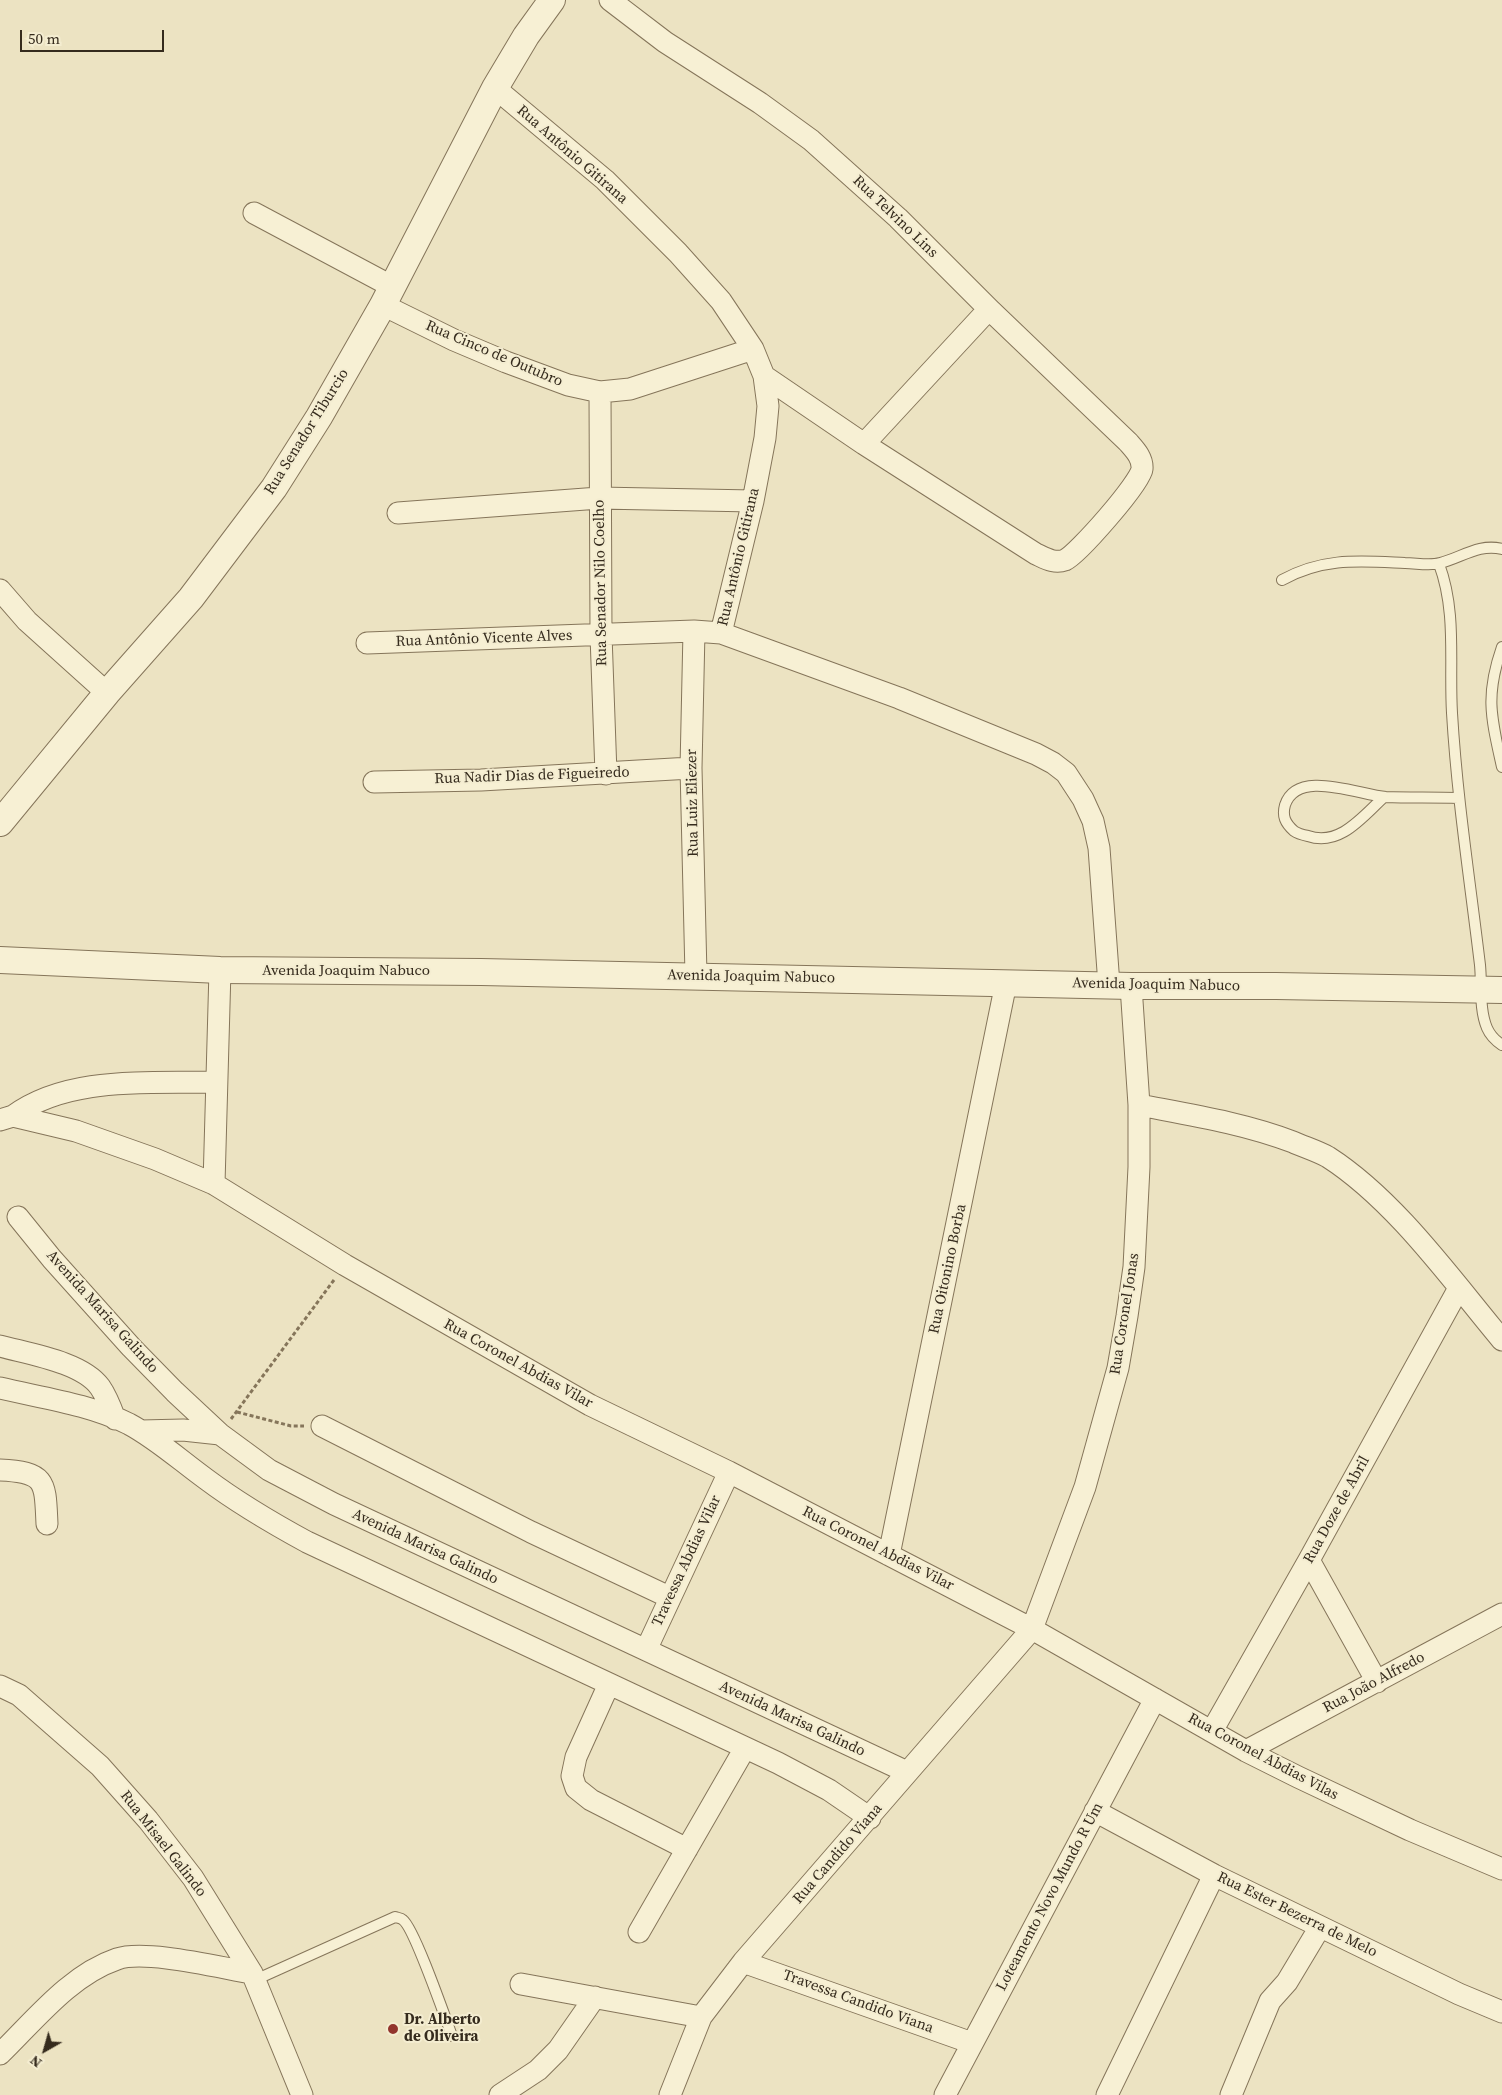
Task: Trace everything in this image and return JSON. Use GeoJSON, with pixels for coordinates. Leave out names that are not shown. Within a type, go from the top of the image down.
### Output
{"type":"FeatureCollection","features":[{"type":"Feature","properties":{"kind":"street","name":"Rua Senador Tiburcio"},"geometry":{"type":"LineString","coordinates":[[0,823],[107,693],[191,598],[274,488],[319,417],[387,295],[494,88],[526,36],[552,0]]}},
{"type":"Feature","properties":{"kind":"street","name":"Rua Telvino Lins"},"geometry":{"type":"LineString","coordinates":[[610,0],[665,42],[760,103],[811,140],[898,218],[989,309],[1128,442],[1143,466],[1141,473],[1108,516],[1080,548],[1065,560],[1052,562],[1036,554],[864,444]]}},
{"type":"Feature","properties":{"kind":"street","name":"Rua Antônio Gitirana"},"geometry":{"type":"LineString","coordinates":[[494,88],[606,180],[639,213],[721,301],[753,348],[764,376],[768,406],[765,438],[721,633],[952,718],[1036,754],[1066,773],[1083,799],[1093,820],[1120,985]]}},
{"type":"Feature","properties":{"kind":"street","name":"Rua Cinco de Outubro"},"geometry":{"type":"LineString","coordinates":[[254,213],[387,295],[454,340],[568,385],[600,392],[630,389],[753,348]]}},
{"type":"Feature","properties":{"kind":"street"},"geometry":{"type":"LineString","coordinates":[[764,376],[864,444],[989,309]]}},
{"type":"Feature","properties":{"kind":"street","name":"Rua Senador Nilo Coelho"},"geometry":{"type":"LineString","coordinates":[[600,392],[601,635],[606,774]]}},
{"type":"Feature","properties":{"kind":"street"},"geometry":{"type":"LineString","coordinates":[[398,513],[599,498],[752,501]]}},
{"type":"Feature","properties":{"kind":"street"},"geometry":{"type":"LineString","coordinates":[[0,590],[27,622],[107,693]]}},
{"type":"Feature","properties":{"kind":"street","name":"Rua Antônio Vicente Alves"},"geometry":{"type":"LineString","coordinates":[[367,643],[694,631],[721,633]]}},
{"type":"Feature","properties":{"kind":"street","name":"Rua Luiz Eliezer"},"geometry":{"type":"LineString","coordinates":[[694,631],[691,768],[696,975]]}},
{"type":"Feature","properties":{"kind":"street","name":"Rua Nadir Dias de Figueiredo"},"geometry":{"type":"LineString","coordinates":[[374,782],[606,774],[691,768]]}},
{"type":"Feature","properties":{"kind":"street","name":"Avenida Joaquim Nabuco"},"geometry":{"type":"LineString","coordinates":[[0,960],[220,970],[696,975],[1006,984],[1492,990]]}},
{"type":"Feature","properties":{"kind":"street"},"geometry":{"type":"LineString","coordinates":[[214,1184],[220,970]]}},
{"type":"Feature","properties":{"kind":"street","name":"Rua Oitonino Borba"},"geometry":{"type":"LineString","coordinates":[[889,1555],[1006,984]]}},
{"type":"Feature","properties":{"kind":"street","name":"Rua Coronel Jonas"},"geometry":{"type":"LineString","coordinates":[[1032,1629],[1085,1488],[1118,1368],[1134,1267],[1139,1167],[1139,1105],[1120,985]]}},
{"type":"Feature","properties":{"kind":"street"},"geometry":{"type":"LineString","coordinates":[[6,1118],[45,1098],[68,1091],[115,1085],[216,1082]]}},
{"type":"Feature","properties":{"kind":"street"},"geometry":{"type":"LineString","coordinates":[[1139,1105],[1268,1132],[1327,1156],[1386,1205],[1502,1340]]}},
{"type":"Feature","properties":{"kind":"street","name":"Rua Coronel Abdias Vilar"},"geometry":{"type":"LineString","coordinates":[[6,1118],[76,1131],[155,1159],[214,1184],[345,1266],[590,1405],[728,1472],[1032,1629]]}},
{"type":"Feature","properties":{"kind":"street","name":"Avenida Marisa Galindo"},"geometry":{"type":"LineString","coordinates":[[18,1217],[52,1259],[131,1347],[220,1434],[269,1470],[314,1494],[907,1772]]}},
{"type":"Feature","properties":{"kind":"street","name":"Rua Doze de Abril"},"geometry":{"type":"LineString","coordinates":[[1212,1731],[1310,1560],[1459,1288]]}},
{"type":"Feature","properties":{"kind":"street"},"geometry":{"type":"LineString","coordinates":[[0,1346],[76,1368],[99,1385],[107,1398],[115,1419]]}},
{"type":"Feature","properties":{"kind":"street"},"geometry":{"type":"LineString","coordinates":[[0,1388],[64,1402],[115,1419],[141,1431],[228,1495],[307,1542],[805,1776],[849,1802],[870,1818]]}},
{"type":"Feature","properties":{"kind":"street"},"geometry":{"type":"LineString","coordinates":[[322,1426],[531,1532],[669,1597]]}},
{"type":"Feature","properties":{"kind":"street"},"geometry":{"type":"LineString","coordinates":[[141,1431],[183,1430],[220,1434]]}},
{"type":"Feature","properties":{"kind":"street"},"geometry":{"type":"LineString","coordinates":[[0,1470],[28,1473],[39,1479],[45,1489],[47,1524]]}},
{"type":"Feature","properties":{"kind":"street","name":"Travessa Abdias Vilar"},"geometry":{"type":"LineString","coordinates":[[646,1650],[728,1472]]}},
{"type":"Feature","properties":{"kind":"street"},"geometry":{"type":"LineString","coordinates":[[1310,1560],[1377,1682]]}},
{"type":"Feature","properties":{"kind":"street","name":"Rua João Alfredo"},"geometry":{"type":"LineString","coordinates":[[1246,1751],[1502,1614]]}},
{"type":"Feature","properties":{"kind":"street","name":"Rua Coronel Abdias Vilas"},"geometry":{"type":"LineString","coordinates":[[1032,1629],[1246,1751],[1394,1823],[1502,1869]]}},
{"type":"Feature","properties":{"kind":"street","name":"Rua Candido Viana"},"geometry":{"type":"LineString","coordinates":[[670,2095],[701,2017],[743,1962],[870,1818],[907,1772],[1032,1629]]}},
{"type":"Feature","properties":{"kind":"street"},"geometry":{"type":"LineString","coordinates":[[609,1684],[576,1757],[572,1776],[576,1788],[591,1800],[687,1849]]}},
{"type":"Feature","properties":{"kind":"street","name":"Rua Misael Galindo"},"geometry":{"type":"LineString","coordinates":[[0,1686],[19,1695],[100,1766],[148,1820],[193,1878],[254,1976],[302,2095]]}},
{"type":"Feature","properties":{"kind":"street","name":"Loteamento Novo Mundo R Um"},"geometry":{"type":"LineString","coordinates":[[945,2095],[1155,1699]]}},
{"type":"Feature","properties":{"kind":"street"},"geometry":{"type":"LineString","coordinates":[[639,1932],[745,1748]]}},
{"type":"Feature","properties":{"kind":"street","name":"Rua Ester Bezerra de Melo"},"geometry":{"type":"LineString","coordinates":[[1095,1811],[1214,1875],[1460,1994],[1502,2012]]}},
{"type":"Feature","properties":{"kind":"street"},"geometry":{"type":"LineString","coordinates":[[1107,2095],[1214,1875]]}},
{"type":"Feature","properties":{"kind":"street"},"geometry":{"type":"LineString","coordinates":[[1232,2095],[1270,2001],[1290,1977],[1320,1927]]}},
{"type":"Feature","properties":{"kind":"street"},"geometry":{"type":"LineString","coordinates":[[0,2054],[61,1994],[86,1974],[118,1958],[148,1956],[254,1976]]}},
{"type":"Feature","properties":{"kind":"street","name":"Travessa Candido Viana"},"geometry":{"type":"LineString","coordinates":[[743,1962],[972,2043]]}},
{"type":"Feature","properties":{"kind":"street"},"geometry":{"type":"LineString","coordinates":[[521,1984],[701,2017]]}},
{"type":"Feature","properties":{"kind":"street"},"geometry":{"type":"LineString","coordinates":[[500,2095],[538,2070],[558,2050],[595,1997]]}},
{"type":"Feature","properties":{"kind":"lane"},"geometry":{"type":"LineString","coordinates":[[1282,580],[1299,571],[1322,564],[1352,561],[1439,564],[1470,551],[1493,547],[1502,549]]}},
{"type":"Feature","properties":{"kind":"lane"},"geometry":{"type":"LineString","coordinates":[[1439,564],[1446,585],[1450,607],[1452,710],[1458,798],[1492,990],[1483,1014],[1488,1029],[1496,1041],[1502,1045]]}},
{"type":"Feature","properties":{"kind":"lane"},"geometry":{"type":"LineString","coordinates":[[1502,646],[1494,670],[1490,695],[1493,727],[1502,767]]}},
{"type":"Feature","properties":{"kind":"lane"},"geometry":{"type":"LineString","coordinates":[[1384,797],[1345,832],[1330,838],[1314,838],[1297,833],[1286,823],[1283,812],[1290,794],[1300,788],[1309,786],[1342,788],[1384,797],[1458,798]]}},
{"type":"Feature","properties":{"kind":"lane"},"geometry":{"type":"LineString","coordinates":[[254,1976],[395,1917],[403,1920],[420,1953],[452,2036]]}},
{"type":"Feature","properties":{"kind":"path"},"geometry":{"type":"LineString","coordinates":[[220,1434],[345,1266]]}},
{"type":"Feature","properties":{"kind":"path"},"geometry":{"type":"LineString","coordinates":[[236,1411],[291,1426],[322,1426]]}},
{"type":"Feature","properties":{"kind":"place","name":"Dr. Alberto de Oliveira"},"geometry":{"type":"Point","coordinates":[393,2029]}}]}
